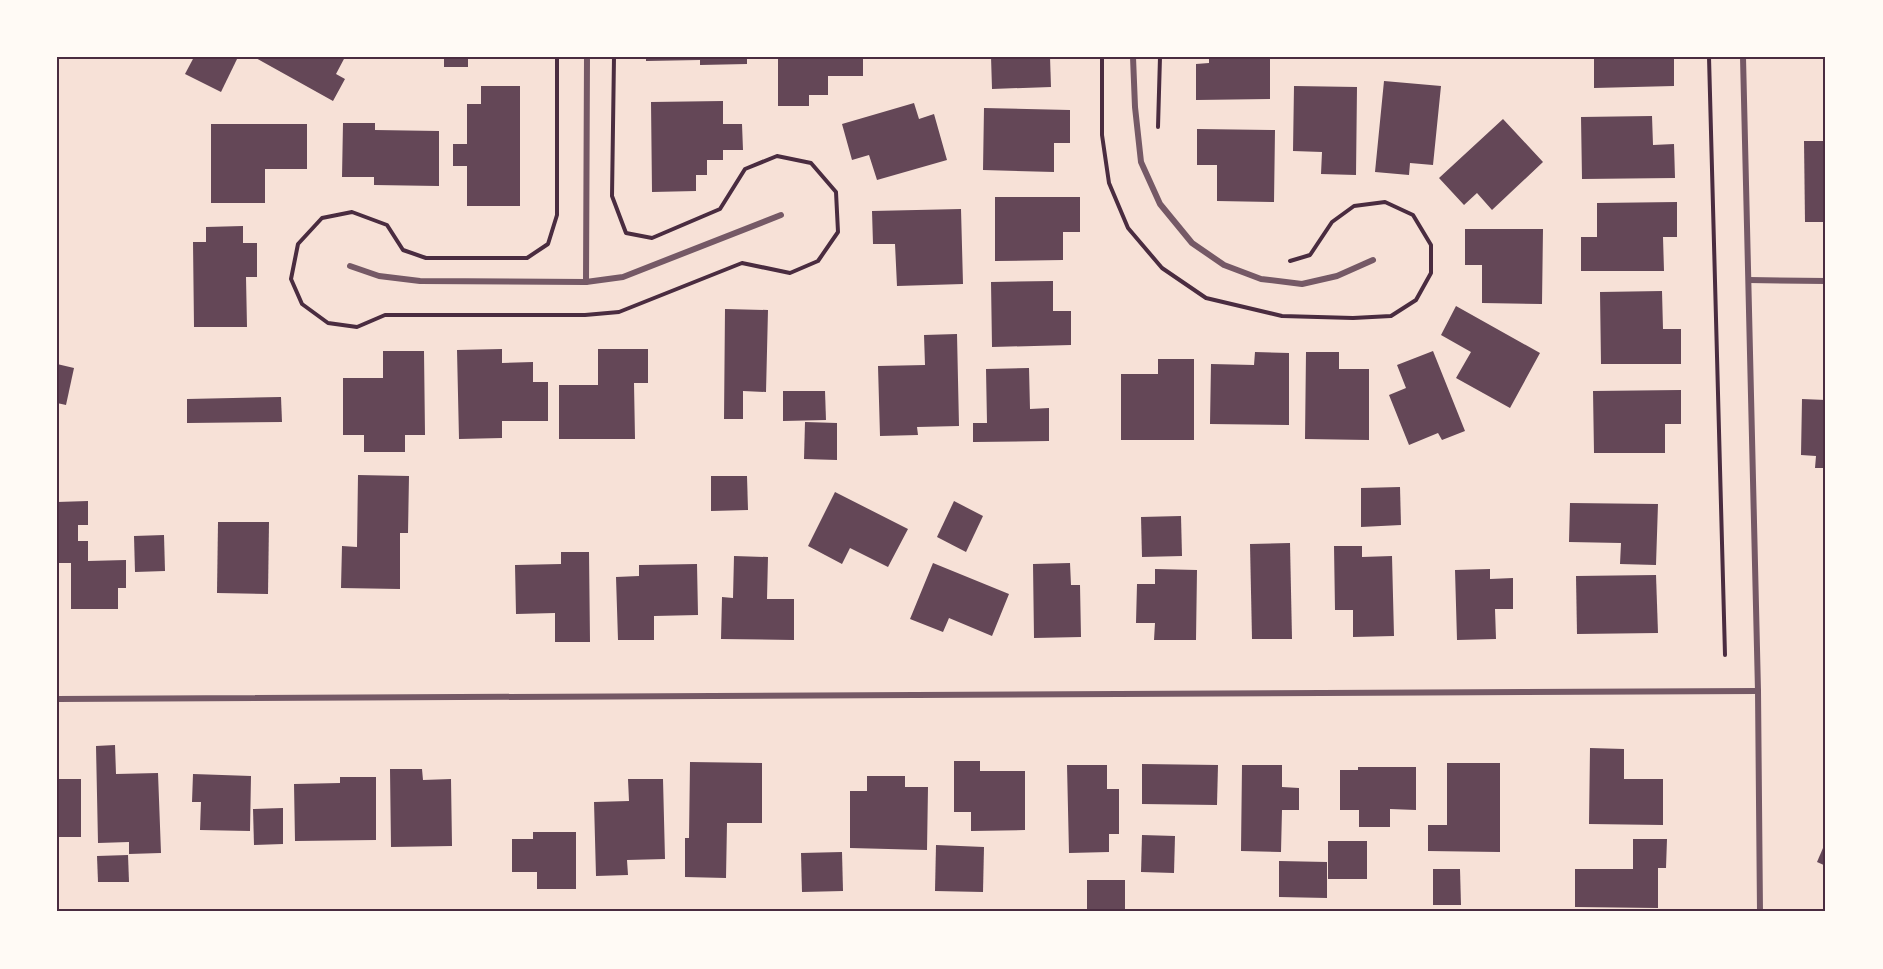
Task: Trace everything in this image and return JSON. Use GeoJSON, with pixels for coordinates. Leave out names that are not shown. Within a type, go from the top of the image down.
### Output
{"type":"FeatureCollection","features":[{"type":"Feature","properties":{"kind":"street"},"geometry":{"type":"LineString","coordinates":[[586,282],[587,57]]}},
{"type":"Feature","properties":{"kind":"street"},"geometry":{"type":"LineString","coordinates":[[1134,57],[1135,107],[1141,162],[1160,204],[1192,243],[1224,265],[1261,279],[1302,284],[1337,276],[1373,260]]}},
{"type":"Feature","properties":{"kind":"street"},"geometry":{"type":"LineString","coordinates":[[1743,57],[1758,692],[1760,912]]}},
{"type":"Feature","properties":{"kind":"street"},"geometry":{"type":"LineString","coordinates":[[350,266],[379,276],[420,281],[586,282],[622,277],[781,215]]}},
{"type":"Feature","properties":{"kind":"street"},"geometry":{"type":"LineString","coordinates":[[1749,280],[1826,280]]}},
{"type":"Feature","properties":{"kind":"street"},"geometry":{"type":"LineString","coordinates":[[57,699],[1758,692]]}},
{"type":"Feature","properties":{"kind":"path"},"geometry":{"type":"LineString","coordinates":[[1102,57],[1102,135],[1109,183],[1124,219],[1128,228],[1162,268],[1206,298],[1282,316],[1353,318],[1391,316],[1416,300],[1431,273],[1431,246],[1413,215],[1385,202],[1354,206],[1332,222],[1310,255],[1291,261],[1282,260]]}},
{"type":"Feature","properties":{"kind":"path"},"geometry":{"type":"LineString","coordinates":[[1158,134],[1160,57]]}},
{"type":"Feature","properties":{"kind":"path"},"geometry":{"type":"LineString","coordinates":[[1709,57],[1725,655]]}},
{"type":"Feature","properties":{"kind":"building"},"geometry":{"type":"Polygon","coordinates":[[[194,57],[238,57],[221,92],[185,74],[194,57]]]}},
{"type":"Feature","properties":{"kind":"building"},"geometry":{"type":"Polygon","coordinates":[[[254,57],[345,57],[336,74],[345,79],[333,101],[254,57]]]}},
{"type":"Feature","properties":{"kind":"building"},"geometry":{"type":"Polygon","coordinates":[[[444,57],[468,57],[468,67],[444,67],[444,57]]]}},
{"type":"Feature","properties":{"kind":"building"},"geometry":{"type":"Polygon","coordinates":[[[646,57],[747,57],[747,64],[700,65],[700,60],[646,61],[646,57]]]}},
{"type":"Feature","properties":{"kind":"building"},"geometry":{"type":"Polygon","coordinates":[[[778,57],[863,57],[863,76],[828,76],[828,95],[809,95],[809,106],[778,106],[778,57]]]}},
{"type":"Feature","properties":{"kind":"building"},"geometry":{"type":"Polygon","coordinates":[[[991,57],[1050,57],[1051,87],[992,89],[991,57]]]}},
{"type":"Feature","properties":{"kind":"building"},"geometry":{"type":"Polygon","coordinates":[[[1209,57],[1270,57],[1270,99],[1196,100],[1196,64],[1209,63],[1209,57]]]}},
{"type":"Feature","properties":{"kind":"building"},"geometry":{"type":"Polygon","coordinates":[[[1594,57],[1674,57],[1674,86],[1594,88],[1594,57]]]}},
{"type":"Feature","properties":{"kind":"building"},"geometry":{"type":"Polygon","coordinates":[[[1384,81],[1441,86],[1433,165],[1410,163],[1409,175],[1375,172],[1384,81]]]}},
{"type":"Feature","properties":{"kind":"building"},"geometry":{"type":"Polygon","coordinates":[[[481,86],[520,86],[520,206],[467,206],[467,166],[453,166],[453,144],[467,144],[467,104],[481,104],[481,86]]]}},
{"type":"Feature","properties":{"kind":"building"},"geometry":{"type":"Polygon","coordinates":[[[1294,86],[1357,87],[1356,175],[1321,174],[1322,152],[1293,151],[1294,86]]]}},
{"type":"Feature","properties":{"kind":"building"},"geometry":{"type":"Polygon","coordinates":[[[723,101],[723,124],[742,124],[743,150],[723,150],[723,160],[707,160],[707,175],[696,175],[696,191],[652,192],[651,102],[723,101]]]}},
{"type":"Feature","properties":{"kind":"building"},"geometry":{"type":"Polygon","coordinates":[[[914,103],[919,119],[934,114],[947,160],[877,180],[869,155],[852,160],[842,124],[914,103]]]}},
{"type":"Feature","properties":{"kind":"building"},"geometry":{"type":"Polygon","coordinates":[[[984,108],[1070,110],[1070,143],[1054,143],[1054,172],[983,170],[984,108]]]}},
{"type":"Feature","properties":{"kind":"building"},"geometry":{"type":"Polygon","coordinates":[[[1652,116],[1653,145],[1674,144],[1675,178],[1582,179],[1581,117],[1652,116]]]}},
{"type":"Feature","properties":{"kind":"building"},"geometry":{"type":"Polygon","coordinates":[[[1503,119],[1543,162],[1492,210],[1477,193],[1464,205],[1439,178],[1503,119]]]}},
{"type":"Feature","properties":{"kind":"building"},"geometry":{"type":"Polygon","coordinates":[[[343,123],[375,123],[375,130],[439,131],[439,186],[374,185],[374,177],[342,177],[343,123]]]}},
{"type":"Feature","properties":{"kind":"building"},"geometry":{"type":"Polygon","coordinates":[[[211,124],[307,124],[307,169],[265,169],[265,203],[211,203],[211,124]]]}},
{"type":"Feature","properties":{"kind":"building"},"geometry":{"type":"Polygon","coordinates":[[[1197,129],[1275,130],[1274,202],[1217,201],[1217,165],[1197,165],[1197,129]]]}},
{"type":"Feature","properties":{"kind":"building"},"geometry":{"type":"Polygon","coordinates":[[[1804,141],[1826,141],[1826,222],[1805,222],[1804,141]]]}},
{"type":"Feature","properties":{"kind":"building"},"geometry":{"type":"Polygon","coordinates":[[[995,197],[1080,197],[1080,232],[1063,232],[1063,260],[995,261],[995,197]]]}},
{"type":"Feature","properties":{"kind":"building"},"geometry":{"type":"Polygon","coordinates":[[[1677,202],[1677,237],[1663,237],[1664,271],[1581,271],[1581,237],[1597,237],[1597,203],[1677,202]]]}},
{"type":"Feature","properties":{"kind":"building"},"geometry":{"type":"Polygon","coordinates":[[[961,209],[963,284],[897,286],[895,244],[873,244],[872,211],[961,209]]]}},
{"type":"Feature","properties":{"kind":"building"},"geometry":{"type":"Polygon","coordinates":[[[243,226],[243,243],[257,243],[257,277],[246,277],[247,327],[194,327],[193,242],[206,242],[206,227],[243,226]]]}},
{"type":"Feature","properties":{"kind":"building"},"geometry":{"type":"Polygon","coordinates":[[[1465,229],[1543,229],[1542,304],[1482,303],[1482,265],[1465,265],[1465,229]]]}},
{"type":"Feature","properties":{"kind":"building"},"geometry":{"type":"Polygon","coordinates":[[[1053,281],[1053,311],[1071,311],[1071,345],[992,347],[991,282],[1053,281]]]}},
{"type":"Feature","properties":{"kind":"building"},"geometry":{"type":"Polygon","coordinates":[[[1662,291],[1663,329],[1681,329],[1681,364],[1601,364],[1600,292],[1662,291]]]}},
{"type":"Feature","properties":{"kind":"building"},"geometry":{"type":"Polygon","coordinates":[[[1456,306],[1540,353],[1510,408],[1456,378],[1471,352],[1441,335],[1456,306]]]}},
{"type":"Feature","properties":{"kind":"building"},"geometry":{"type":"Polygon","coordinates":[[[725,309],[768,310],[766,392],[743,391],[743,419],[724,419],[725,309]]]}},
{"type":"Feature","properties":{"kind":"building"},"geometry":{"type":"Polygon","coordinates":[[[957,334],[959,426],[917,427],[918,435],[880,436],[878,366],[925,365],[924,335],[957,334]]]}},
{"type":"Feature","properties":{"kind":"building"},"geometry":{"type":"Polygon","coordinates":[[[502,349],[502,363],[533,362],[533,382],[548,382],[548,421],[502,421],[502,438],[459,439],[457,350],[502,349]]]}},
{"type":"Feature","properties":{"kind":"building"},"geometry":{"type":"Polygon","coordinates":[[[598,349],[648,349],[648,383],[634,383],[635,439],[559,439],[559,385],[598,385],[598,349]]]}},
{"type":"Feature","properties":{"kind":"building"},"geometry":{"type":"Polygon","coordinates":[[[383,351],[424,351],[425,435],[405,435],[405,452],[364,452],[364,435],[343,435],[343,378],[383,378],[383,351]]]}},
{"type":"Feature","properties":{"kind":"building"},"geometry":{"type":"Polygon","coordinates":[[[1433,351],[1465,431],[1442,440],[1438,433],[1409,445],[1389,395],[1406,388],[1397,365],[1433,351]]]}},
{"type":"Feature","properties":{"kind":"building"},"geometry":{"type":"Polygon","coordinates":[[[1255,352],[1289,353],[1289,425],[1210,424],[1211,364],[1254,365],[1255,352]]]}},
{"type":"Feature","properties":{"kind":"building"},"geometry":{"type":"Polygon","coordinates":[[[1306,352],[1339,352],[1339,369],[1369,369],[1369,440],[1305,439],[1306,352]]]}},
{"type":"Feature","properties":{"kind":"building"},"geometry":{"type":"Polygon","coordinates":[[[1158,359],[1194,359],[1194,440],[1121,440],[1121,374],[1158,374],[1158,359]]]}},
{"type":"Feature","properties":{"kind":"building"},"geometry":{"type":"Polygon","coordinates":[[[57,364],[74,368],[66,405],[57,403],[57,364]]]}},
{"type":"Feature","properties":{"kind":"building"},"geometry":{"type":"Polygon","coordinates":[[[1029,368],[1030,409],[1049,408],[1049,441],[973,442],[973,423],[987,423],[986,369],[1029,368]]]}},
{"type":"Feature","properties":{"kind":"building"},"geometry":{"type":"Polygon","coordinates":[[[1681,390],[1681,424],[1665,424],[1665,453],[1594,453],[1593,391],[1681,390]]]}},
{"type":"Feature","properties":{"kind":"building"},"geometry":{"type":"Polygon","coordinates":[[[783,391],[825,391],[826,420],[783,421],[783,391]]]}},
{"type":"Feature","properties":{"kind":"building"},"geometry":{"type":"Polygon","coordinates":[[[281,397],[282,422],[187,423],[187,399],[281,397]]]}},
{"type":"Feature","properties":{"kind":"building"},"geometry":{"type":"Polygon","coordinates":[[[1802,399],[1826,400],[1826,468],[1815,468],[1816,456],[1801,455],[1802,399]]]}},
{"type":"Feature","properties":{"kind":"building"},"geometry":{"type":"Polygon","coordinates":[[[805,422],[837,423],[837,460],[804,459],[805,422]]]}},
{"type":"Feature","properties":{"kind":"building"},"geometry":{"type":"Polygon","coordinates":[[[358,475],[409,476],[408,533],[400,533],[400,589],[341,588],[342,546],[357,547],[358,475]]]}},
{"type":"Feature","properties":{"kind":"building"},"geometry":{"type":"Polygon","coordinates":[[[711,476],[747,476],[748,510],[711,511],[711,476]]]}},
{"type":"Feature","properties":{"kind":"building"},"geometry":{"type":"Polygon","coordinates":[[[1400,487],[1401,525],[1361,527],[1361,488],[1400,487]]]}},
{"type":"Feature","properties":{"kind":"building"},"geometry":{"type":"Polygon","coordinates":[[[835,492],[908,529],[888,567],[850,548],[842,564],[808,546],[835,492]]]}},
{"type":"Feature","properties":{"kind":"building"},"geometry":{"type":"Polygon","coordinates":[[[88,501],[88,525],[78,525],[78,541],[88,541],[88,561],[126,560],[126,588],[118,588],[118,609],[71,609],[71,563],[57,563],[57,502],[88,501]]]}},
{"type":"Feature","properties":{"kind":"building"},"geometry":{"type":"Polygon","coordinates":[[[954,501],[983,516],[966,552],[937,537],[954,501]]]}},
{"type":"Feature","properties":{"kind":"building"},"geometry":{"type":"Polygon","coordinates":[[[1570,503],[1658,504],[1656,565],[1620,564],[1621,543],[1569,542],[1570,503]]]}},
{"type":"Feature","properties":{"kind":"building"},"geometry":{"type":"Polygon","coordinates":[[[1181,516],[1182,556],[1142,557],[1141,517],[1181,516]]]}},
{"type":"Feature","properties":{"kind":"building"},"geometry":{"type":"Polygon","coordinates":[[[218,522],[269,522],[268,594],[217,593],[218,522]]]}},
{"type":"Feature","properties":{"kind":"building"},"geometry":{"type":"Polygon","coordinates":[[[164,535],[165,571],[135,572],[134,536],[164,535]]]}},
{"type":"Feature","properties":{"kind":"building"},"geometry":{"type":"Polygon","coordinates":[[[1290,543],[1292,639],[1252,639],[1250,544],[1290,543]]]}},
{"type":"Feature","properties":{"kind":"building"},"geometry":{"type":"Polygon","coordinates":[[[1334,546],[1362,546],[1362,557],[1392,556],[1394,636],[1353,637],[1353,610],[1335,610],[1334,546]]]}},
{"type":"Feature","properties":{"kind":"building"},"geometry":{"type":"Polygon","coordinates":[[[561,552],[589,552],[590,642],[555,642],[555,613],[516,614],[515,565],[561,564],[561,552]]]}},
{"type":"Feature","properties":{"kind":"building"},"geometry":{"type":"Polygon","coordinates":[[[734,556],[768,557],[767,599],[794,599],[794,640],[721,639],[722,597],[733,598],[734,556]]]}},
{"type":"Feature","properties":{"kind":"building"},"geometry":{"type":"Polygon","coordinates":[[[933,563],[1009,594],[992,636],[949,618],[943,632],[910,619],[933,563]]]}},
{"type":"Feature","properties":{"kind":"building"},"geometry":{"type":"Polygon","coordinates":[[[1070,563],[1071,585],[1080,585],[1081,637],[1034,638],[1033,564],[1070,563]]]}},
{"type":"Feature","properties":{"kind":"building"},"geometry":{"type":"Polygon","coordinates":[[[697,564],[698,615],[654,616],[654,640],[618,640],[616,577],[639,576],[639,565],[697,564]]]}},
{"type":"Feature","properties":{"kind":"building"},"geometry":{"type":"Polygon","coordinates":[[[1155,569],[1197,570],[1196,640],[1154,640],[1155,623],[1136,623],[1137,584],[1155,584],[1155,569]]]}},
{"type":"Feature","properties":{"kind":"building"},"geometry":{"type":"Polygon","coordinates":[[[1490,569],[1490,579],[1513,578],[1513,609],[1495,609],[1496,639],[1457,640],[1455,570],[1490,569]]]}},
{"type":"Feature","properties":{"kind":"building"},"geometry":{"type":"Polygon","coordinates":[[[1656,575],[1658,633],[1577,634],[1576,576],[1656,575]]]}},
{"type":"Feature","properties":{"kind":"building"},"geometry":{"type":"Polygon","coordinates":[[[115,745],[116,774],[158,773],[161,853],[129,854],[129,842],[98,843],[96,746],[115,745]]]}},
{"type":"Feature","properties":{"kind":"building"},"geometry":{"type":"Polygon","coordinates":[[[1590,748],[1624,749],[1624,779],[1663,779],[1663,825],[1589,824],[1590,748]]]}},
{"type":"Feature","properties":{"kind":"building"},"geometry":{"type":"Polygon","coordinates":[[[954,761],[980,761],[980,771],[1025,771],[1025,830],[971,831],[971,812],[954,812],[954,761]]]}},
{"type":"Feature","properties":{"kind":"building"},"geometry":{"type":"Polygon","coordinates":[[[690,762],[762,763],[762,823],[727,823],[726,878],[685,877],[685,838],[689,838],[690,762]]]}},
{"type":"Feature","properties":{"kind":"building"},"geometry":{"type":"Polygon","coordinates":[[[1447,763],[1500,763],[1500,852],[1428,851],[1428,825],[1447,825],[1447,763]]]}},
{"type":"Feature","properties":{"kind":"building"},"geometry":{"type":"Polygon","coordinates":[[[1142,764],[1218,765],[1217,805],[1142,804],[1142,764]]]}},
{"type":"Feature","properties":{"kind":"building"},"geometry":{"type":"Polygon","coordinates":[[[1067,765],[1107,765],[1107,789],[1119,789],[1119,834],[1109,834],[1109,852],[1069,853],[1067,765]]]}},
{"type":"Feature","properties":{"kind":"building"},"geometry":{"type":"Polygon","coordinates":[[[1242,765],[1282,765],[1282,787],[1299,788],[1299,810],[1282,810],[1281,852],[1241,851],[1242,765]]]}},
{"type":"Feature","properties":{"kind":"building"},"geometry":{"type":"Polygon","coordinates":[[[1358,767],[1416,767],[1416,810],[1390,809],[1390,827],[1359,827],[1359,810],[1340,810],[1340,770],[1358,770],[1358,767]]]}},
{"type":"Feature","properties":{"kind":"building"},"geometry":{"type":"Polygon","coordinates":[[[390,769],[422,769],[423,780],[451,779],[452,846],[391,847],[390,769]]]}},
{"type":"Feature","properties":{"kind":"building"},"geometry":{"type":"Polygon","coordinates":[[[193,774],[251,776],[250,831],[200,830],[201,802],[192,802],[193,774]]]}},
{"type":"Feature","properties":{"kind":"building"},"geometry":{"type":"Polygon","coordinates":[[[867,776],[905,776],[905,787],[928,787],[927,850],[850,848],[850,791],[867,791],[867,776]]]}},
{"type":"Feature","properties":{"kind":"building"},"geometry":{"type":"Polygon","coordinates":[[[340,777],[376,777],[376,840],[295,841],[294,784],[340,783],[340,777]]]}},
{"type":"Feature","properties":{"kind":"building"},"geometry":{"type":"Polygon","coordinates":[[[57,779],[81,779],[81,837],[57,837],[57,779]]]}},
{"type":"Feature","properties":{"kind":"building"},"geometry":{"type":"Polygon","coordinates":[[[628,779],[663,779],[665,859],[627,860],[628,875],[596,876],[594,802],[629,801],[628,779]]]}},
{"type":"Feature","properties":{"kind":"building"},"geometry":{"type":"Polygon","coordinates":[[[283,808],[283,844],[254,845],[253,809],[283,808]]]}},
{"type":"Feature","properties":{"kind":"building"},"geometry":{"type":"Polygon","coordinates":[[[533,832],[576,832],[576,889],[537,889],[537,872],[512,872],[512,839],[533,839],[533,832]]]}},
{"type":"Feature","properties":{"kind":"building"},"geometry":{"type":"Polygon","coordinates":[[[1142,835],[1175,836],[1174,873],[1141,872],[1142,835]]]}},
{"type":"Feature","properties":{"kind":"building"},"geometry":{"type":"Polygon","coordinates":[[[1633,839],[1667,839],[1666,868],[1658,868],[1658,908],[1575,907],[1575,869],[1633,869],[1633,839]]]}},
{"type":"Feature","properties":{"kind":"building"},"geometry":{"type":"Polygon","coordinates":[[[1328,841],[1367,841],[1367,879],[1328,879],[1328,841]]]}},
{"type":"Feature","properties":{"kind":"building"},"geometry":{"type":"Polygon","coordinates":[[[1826,841],[1826,866],[1817,862],[1826,841]]]}},
{"type":"Feature","properties":{"kind":"building"},"geometry":{"type":"Polygon","coordinates":[[[936,845],[984,847],[983,892],[935,891],[936,845]]]}},
{"type":"Feature","properties":{"kind":"building"},"geometry":{"type":"Polygon","coordinates":[[[842,852],[843,891],[802,892],[801,853],[842,852]]]}},
{"type":"Feature","properties":{"kind":"building"},"geometry":{"type":"Polygon","coordinates":[[[128,855],[129,882],[98,882],[97,856],[128,855]]]}},
{"type":"Feature","properties":{"kind":"building"},"geometry":{"type":"Polygon","coordinates":[[[1279,861],[1327,862],[1327,898],[1279,897],[1279,861]]]}},
{"type":"Feature","properties":{"kind":"building"},"geometry":{"type":"Polygon","coordinates":[[[1433,869],[1460,869],[1461,905],[1433,905],[1433,869]]]}},
{"type":"Feature","properties":{"kind":"building"},"geometry":{"type":"Polygon","coordinates":[[[1087,880],[1125,880],[1125,912],[1087,912],[1087,880]]]}}]}
